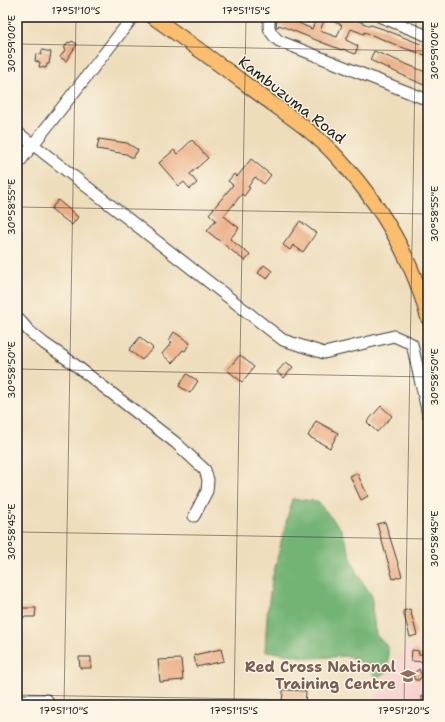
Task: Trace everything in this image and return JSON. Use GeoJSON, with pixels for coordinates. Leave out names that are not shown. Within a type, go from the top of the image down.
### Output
{"type":"FeatureCollection","features":[{"type":"Feature","properties":{"kind":"main road","name":"Kambuzuma Road"},"geometry":{"type":"LineString","coordinates":[[153,17],[287,114],[336,155],[376,205],[392,229],[402,248],[416,282],[428,318]]}},
{"type":"Feature","properties":{"kind":"street"},"geometry":{"type":"LineString","coordinates":[[17,165],[133,17]]}},
{"type":"Feature","properties":{"kind":"street"},"geometry":{"type":"LineString","coordinates":[[270,17],[268,26],[270,32],[279,41],[428,100]]}},
{"type":"Feature","properties":{"kind":"street"},"geometry":{"type":"LineString","coordinates":[[381,17],[428,36]]}},
{"type":"Feature","properties":{"kind":"street"},"geometry":{"type":"LineString","coordinates":[[17,132],[283,340],[324,353],[394,336],[412,344],[428,414]]}},
{"type":"Feature","properties":{"kind":"street"},"geometry":{"type":"LineString","coordinates":[[17,317],[45,344],[70,361],[176,443],[205,470],[208,480],[207,491],[194,516]]}},
{"type":"Feature","properties":{"kind":"street"},"geometry":{"type":"LineString","coordinates":[[17,700],[47,700]]}},
{"type":"Feature","properties":{"kind":"shaded area","name":"Red Cross National Training Centre"},"geometry":{"type":"Polygon","coordinates":[[[405,646],[428,647],[428,705],[371,705],[405,646]]]}},
{"type":"Feature","properties":{"kind":"green space"},"geometry":{"type":"Polygon","coordinates":[[[292,499],[317,501],[341,529],[357,574],[372,596],[372,608],[376,635],[388,647],[388,671],[376,678],[369,667],[349,656],[312,658],[265,651],[267,615],[272,579],[292,499]]]}},
{"type":"Feature","properties":{"kind":"building"},"geometry":{"type":"Polygon","coordinates":[[[277,17],[285,17],[312,29],[317,17],[349,17],[428,47],[428,56],[364,32],[364,34],[351,29],[346,40],[358,46],[355,54],[279,25],[276,27],[277,17]],[[325,18],[320,31],[337,37],[342,25],[325,18]]]}},
{"type":"Feature","properties":{"kind":"building"},"geometry":{"type":"Polygon","coordinates":[[[72,41],[77,44],[66,61],[60,57],[66,49],[64,48],[68,42],[70,43],[72,41]]]}},
{"type":"Feature","properties":{"kind":"building"},"geometry":{"type":"Polygon","coordinates":[[[42,50],[51,52],[49,64],[47,64],[46,68],[39,67],[40,62],[35,61],[36,54],[41,55],[42,50]]]}},
{"type":"Feature","properties":{"kind":"building"},"geometry":{"type":"Polygon","coordinates":[[[374,51],[428,73],[428,87],[370,60],[374,51]]]}},
{"type":"Feature","properties":{"kind":"building"},"geometry":{"type":"Polygon","coordinates":[[[99,139],[127,143],[138,150],[133,158],[126,154],[97,149],[99,139]]]}},
{"type":"Feature","properties":{"kind":"building"},"geometry":{"type":"Polygon","coordinates":[[[192,140],[208,158],[190,174],[197,183],[190,189],[184,182],[179,186],[159,163],[174,150],[177,154],[192,140]]]}},
{"type":"Feature","properties":{"kind":"building"},"geometry":{"type":"Polygon","coordinates":[[[251,159],[271,175],[264,184],[255,177],[244,196],[242,194],[224,216],[239,228],[230,239],[250,255],[245,261],[207,231],[216,220],[209,214],[233,185],[228,181],[234,174],[237,177],[251,159]]]}},
{"type":"Feature","properties":{"kind":"building"},"geometry":{"type":"Polygon","coordinates":[[[58,200],[78,217],[72,225],[51,209],[58,200]]]}},
{"type":"Feature","properties":{"kind":"building"},"geometry":{"type":"Polygon","coordinates":[[[300,221],[316,233],[303,252],[293,245],[290,250],[283,245],[300,221]]]}},
{"type":"Feature","properties":{"kind":"building"},"geometry":{"type":"Polygon","coordinates":[[[264,265],[272,271],[267,279],[258,273],[264,265]]]}},
{"type":"Feature","properties":{"kind":"building"},"geometry":{"type":"Polygon","coordinates":[[[174,332],[190,343],[185,351],[183,350],[172,363],[162,354],[172,342],[169,340],[174,332]]]}},
{"type":"Feature","properties":{"kind":"building"},"geometry":{"type":"Polygon","coordinates":[[[140,337],[153,348],[142,360],[129,350],[140,337]]]}},
{"type":"Feature","properties":{"kind":"building"},"geometry":{"type":"Polygon","coordinates":[[[240,355],[254,367],[242,382],[227,370],[240,355]]]}},
{"type":"Feature","properties":{"kind":"building"},"geometry":{"type":"Polygon","coordinates":[[[286,362],[293,367],[284,378],[277,372],[286,362]]]}},
{"type":"Feature","properties":{"kind":"building"},"geometry":{"type":"Polygon","coordinates":[[[187,374],[198,381],[190,393],[179,386],[187,374]]]}},
{"type":"Feature","properties":{"kind":"building"},"geometry":{"type":"Polygon","coordinates":[[[381,406],[392,416],[377,432],[367,422],[381,406]]]}},
{"type":"Feature","properties":{"kind":"building"},"geometry":{"type":"Polygon","coordinates":[[[316,421],[338,433],[330,448],[308,436],[316,421]]]}},
{"type":"Feature","properties":{"kind":"building"},"geometry":{"type":"Polygon","coordinates":[[[357,473],[368,496],[361,500],[350,476],[357,473]]]}},
{"type":"Feature","properties":{"kind":"building"},"geometry":{"type":"Polygon","coordinates":[[[385,522],[402,576],[393,579],[377,524],[385,522]]]}},
{"type":"Feature","properties":{"kind":"building"},"geometry":{"type":"Polygon","coordinates":[[[19,608],[36,608],[35,617],[19,617],[19,608]]]}},
{"type":"Feature","properties":{"kind":"building"},"geometry":{"type":"Polygon","coordinates":[[[410,609],[417,635],[410,637],[403,611],[410,609]]]}},
{"type":"Feature","properties":{"kind":"building"},"geometry":{"type":"Polygon","coordinates":[[[221,649],[224,661],[196,667],[194,655],[221,649]]]}},
{"type":"Feature","properties":{"kind":"building"},"geometry":{"type":"Polygon","coordinates":[[[412,650],[419,651],[418,654],[428,654],[428,662],[411,661],[412,650]]]}},
{"type":"Feature","properties":{"kind":"building"},"geometry":{"type":"Polygon","coordinates":[[[79,657],[91,657],[91,668],[80,668],[79,657]]]}},
{"type":"Feature","properties":{"kind":"building"},"geometry":{"type":"Polygon","coordinates":[[[181,659],[183,680],[160,682],[158,660],[181,659]]]}},
{"type":"Feature","properties":{"kind":"building"},"geometry":{"type":"Polygon","coordinates":[[[419,669],[422,676],[419,680],[416,680],[414,679],[413,674],[419,669]]]}},
{"type":"Feature","properties":{"kind":"building"},"geometry":{"type":"Polygon","coordinates":[[[283,690],[306,691],[305,705],[282,705],[283,690]]]}},
{"type":"Feature","properties":{"kind":"building"},"geometry":{"type":"Polygon","coordinates":[[[422,696],[428,696],[428,705],[422,705],[422,696]]]}},
{"type":"Feature","properties":{"kind":"place","name":"Red Cross National Training Centre"},"geometry":{"type":"Point","coordinates":[408,676]}}]}
